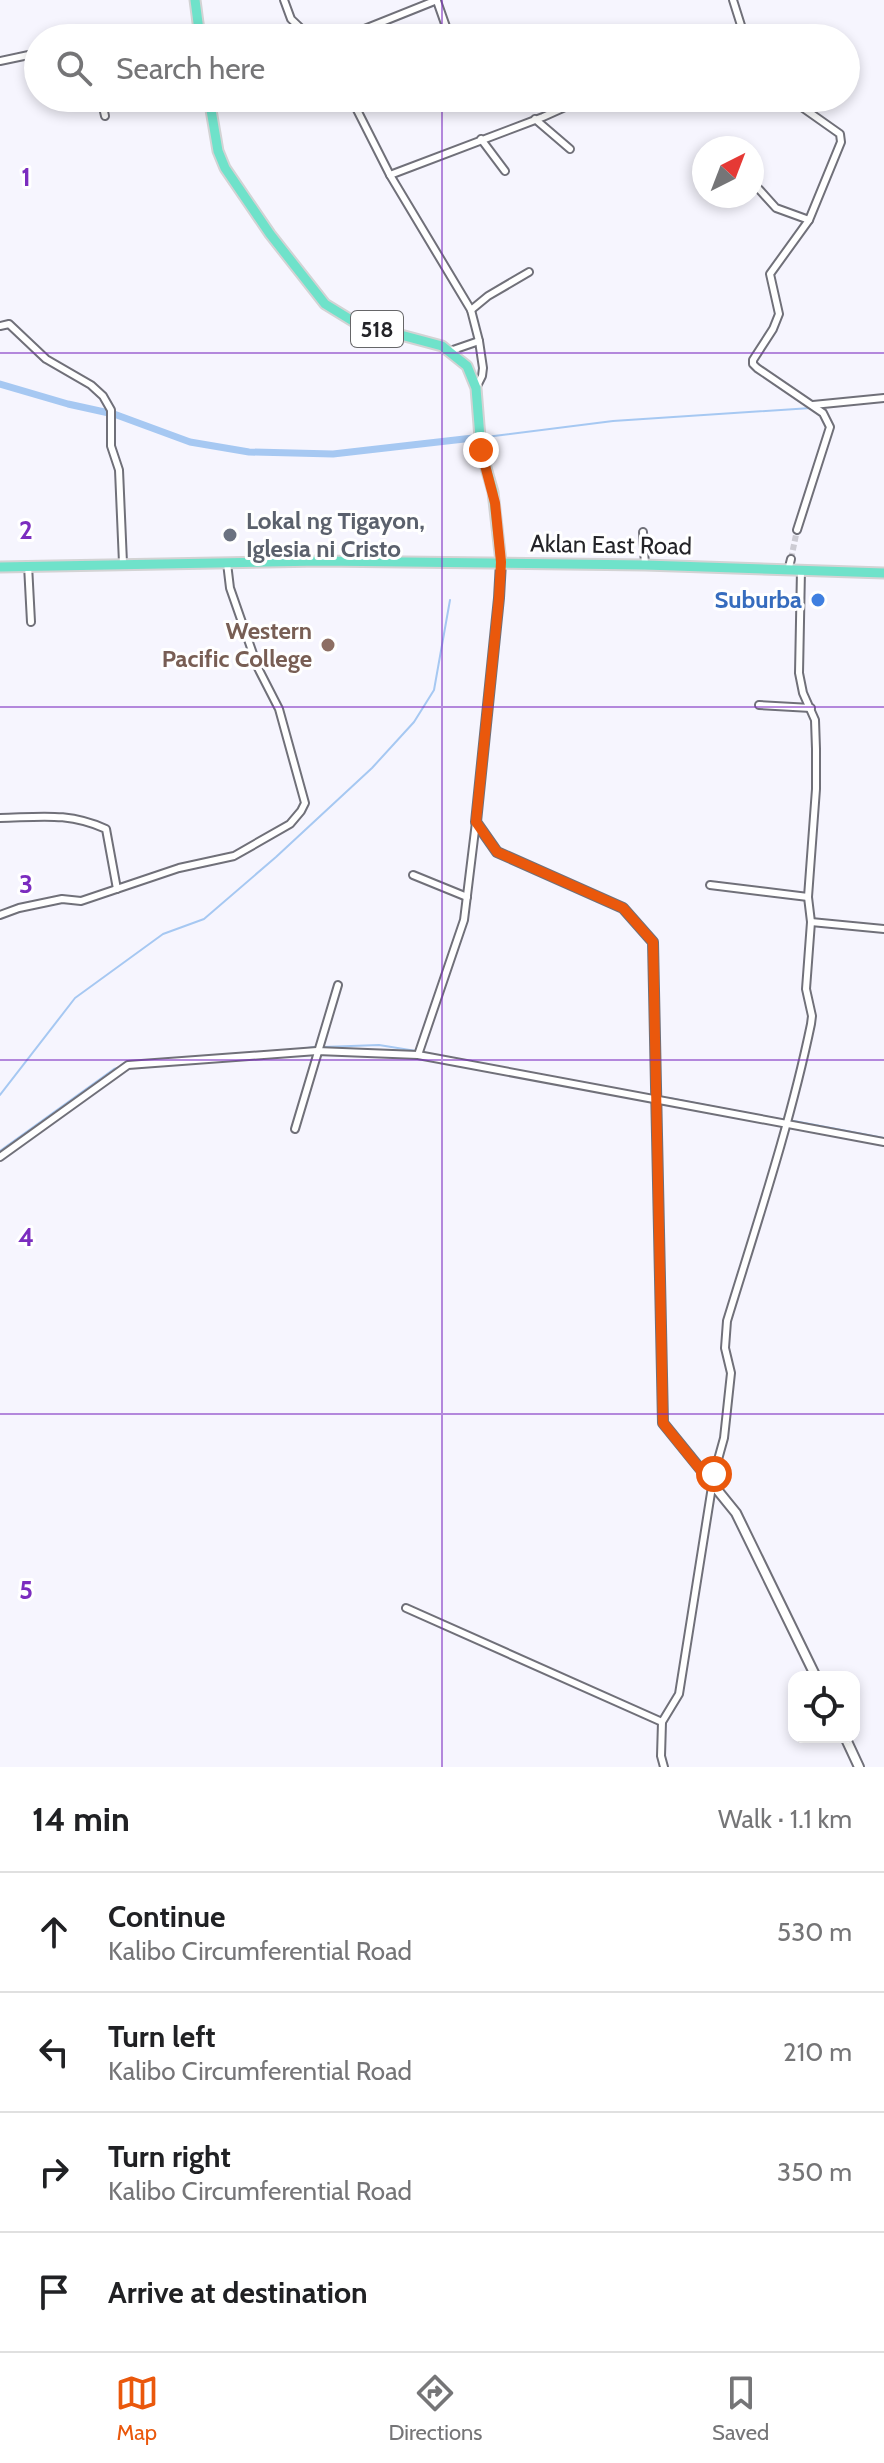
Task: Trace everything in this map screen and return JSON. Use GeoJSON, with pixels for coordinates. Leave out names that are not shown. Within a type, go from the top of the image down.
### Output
{"type":"FeatureCollection","features":[{"type":"Feature","properties":{"kind":"main road"},"geometry":{"type":"LineString","coordinates":[[195,0],[198,24]]}},
{"type":"Feature","properties":{"kind":"main road","name":"518"},"geometry":{"type":"LineString","coordinates":[[211,112],[218,151],[225,168],[270,234],[325,304],[356,323],[425,341],[450,351]]}},
{"type":"Feature","properties":{"kind":"main road"},"geometry":{"type":"LineString","coordinates":[[450,351],[467,366],[476,388],[481,450],[493,492],[501,562],[476,822],[497,852],[623,908],[653,942],[663,1423],[736,1513],[813,1671]]}},
{"type":"Feature","properties":{"kind":"main road","name":"Aklan East Road"},"geometry":{"type":"LineString","coordinates":[[0,567],[320,561],[501,562],[884,573]]}},
{"type":"Feature","properties":{"kind":"main road"},"geometry":{"type":"LineString","coordinates":[[848,1743],[859,1767]]}},
{"type":"Feature","properties":{"kind":"street"},"geometry":{"type":"LineString","coordinates":[[284,0],[291,19],[296,24]]}},
{"type":"Feature","properties":{"kind":"street"},"geometry":{"type":"LineString","coordinates":[[377,24],[437,0],[445,24]]}},
{"type":"Feature","properties":{"kind":"street"},"geometry":{"type":"LineString","coordinates":[[733,0],[741,24]]}},
{"type":"Feature","properties":{"kind":"street"},"geometry":{"type":"LineString","coordinates":[[0,61],[24,56]]}},
{"type":"Feature","properties":{"kind":"street"},"geometry":{"type":"LineString","coordinates":[[104,112],[105,116]]}},
{"type":"Feature","properties":{"kind":"street"},"geometry":{"type":"LineString","coordinates":[[360,112],[390,175],[471,310],[479,341],[482,376],[476,388]]}},
{"type":"Feature","properties":{"kind":"street"},"geometry":{"type":"LineString","coordinates":[[390,175],[553,112]]}},
{"type":"Feature","properties":{"kind":"street"},"geometry":{"type":"LineString","coordinates":[[797,530],[830,427],[823,413],[753,364],[753,360],[779,314],[770,274],[809,220],[841,142],[840,134],[808,112]]}},
{"type":"Feature","properties":{"kind":"street"},"geometry":{"type":"LineString","coordinates":[[535,119],[570,149]]}},
{"type":"Feature","properties":{"kind":"street"},"geometry":{"type":"LineString","coordinates":[[481,139],[505,171]]}},
{"type":"Feature","properties":{"kind":"street"},"geometry":{"type":"LineString","coordinates":[[764,195],[776,208],[809,220]]}},
{"type":"Feature","properties":{"kind":"street"},"geometry":{"type":"LineString","coordinates":[[471,310],[529,272]]}},
{"type":"Feature","properties":{"kind":"street"},"geometry":{"type":"LineString","coordinates":[[0,326],[9,324],[46,359],[91,385],[103,396],[111,410],[111,446],[119,470],[123,563]]}},
{"type":"Feature","properties":{"kind":"street"},"geometry":{"type":"LineString","coordinates":[[450,351],[479,341]]}},
{"type":"Feature","properties":{"kind":"street"},"geometry":{"type":"LineString","coordinates":[[813,405],[884,398]]}},
{"type":"Feature","properties":{"kind":"street"},"geometry":{"type":"LineString","coordinates":[[643,532],[645,565]]}},
{"type":"Feature","properties":{"kind":"street"},"geometry":{"type":"LineString","coordinates":[[788,571],[791,559]]}},
{"type":"Feature","properties":{"kind":"street"},"geometry":{"type":"LineString","coordinates":[[0,915],[62,899],[81,901],[179,868],[234,856],[290,824],[301,811],[305,803],[279,709],[258,668],[230,588],[227,563]]}},
{"type":"Feature","properties":{"kind":"street"},"geometry":{"type":"LineString","coordinates":[[28,565],[31,622]]}},
{"type":"Feature","properties":{"kind":"street"},"geometry":{"type":"LineString","coordinates":[[664,1767],[661,1756],[662,1722],[679,1694],[712,1484],[724,1438],[731,1373],[725,1348],[727,1321],[787,1125],[812,1016],[806,989],[816,778],[815,720],[803,693],[799,673],[801,570]]}},
{"type":"Feature","properties":{"kind":"street"},"geometry":{"type":"LineString","coordinates":[[759,705],[811,708]]}},
{"type":"Feature","properties":{"kind":"street"},"geometry":{"type":"LineString","coordinates":[[0,818],[60,816],[84,819],[106,829],[117,889]]}},
{"type":"Feature","properties":{"kind":"street"},"geometry":{"type":"LineString","coordinates":[[418,1055],[464,920],[476,822]]}},
{"type":"Feature","properties":{"kind":"street"},"geometry":{"type":"LineString","coordinates":[[413,875],[467,897]]}},
{"type":"Feature","properties":{"kind":"street"},"geometry":{"type":"LineString","coordinates":[[710,885],[808,897]]}},
{"type":"Feature","properties":{"kind":"street"},"geometry":{"type":"LineString","coordinates":[[811,922],[884,929]]}},
{"type":"Feature","properties":{"kind":"street"},"geometry":{"type":"LineString","coordinates":[[295,1129],[338,985]]}},
{"type":"Feature","properties":{"kind":"street"},"geometry":{"type":"LineString","coordinates":[[0,1157],[128,1065],[317,1051],[418,1055],[884,1142]]}},
{"type":"Feature","properties":{"kind":"street"},"geometry":{"type":"LineString","coordinates":[[406,1608],[662,1722]]}},
{"type":"Feature","properties":{"kind":"waterway"},"geometry":{"type":"LineString","coordinates":[[0,384],[109,413]]}},
{"type":"Feature","properties":{"kind":"waterway"},"geometry":{"type":"LineString","coordinates":[[874,402],[884,402]]}},
{"type":"Feature","properties":{"kind":"waterway"},"geometry":{"type":"LineString","coordinates":[[486,437],[613,421],[811,408]]}},
{"type":"Feature","properties":{"kind":"waterway"},"geometry":{"type":"LineString","coordinates":[[114,414],[190,442],[249,452],[333,454],[473,438]]}},
{"type":"Feature","properties":{"kind":"waterway"},"geometry":{"type":"LineString","coordinates":[[0,1095],[75,998],[163,934],[204,919],[372,768],[414,722],[434,690],[450,600]]}},
{"type":"Feature","properties":{"kind":"waterway"},"geometry":{"type":"LineString","coordinates":[[323,1047],[379,1045],[416,1051]]}},
{"type":"Feature","properties":{"kind":"waterway"},"geometry":{"type":"LineString","coordinates":[[292,1050],[315,1047]]}},
{"type":"Feature","properties":{"kind":"waterway"},"geometry":{"type":"LineString","coordinates":[[0,1151],[114,1069],[123,1066]]}},
{"type":"Feature","properties":{"kind":"waterway"},"geometry":{"type":"LineString","coordinates":[[611,1088],[649,1095]]}},
{"type":"Feature","properties":{"kind":"waterway"},"geometry":{"type":"LineString","coordinates":[[669,1098],[784,1120]]}},
{"type":"Feature","properties":{"kind":"waterway"},"geometry":{"type":"LineString","coordinates":[[794,1121],[884,1138]]}},
{"type":"Feature","properties":{"kind":"tunnel"},"geometry":{"type":"LineString","coordinates":[[791,559],[797,530]]}},
{"type":"Feature","properties":{"kind":"place","name":"Lokal ng Tigayon, Iglesia ni Cristo"},"geometry":{"type":"Point","coordinates":[230,535]}},
{"type":"Feature","properties":{"kind":"place","name":"Suburba"},"geometry":{"type":"Point","coordinates":[818,600]}},
{"type":"Feature","properties":{"kind":"place","name":"Western Pacific College"},"geometry":{"type":"Point","coordinates":[328,645]}},
{"type":"Feature","properties":{"kind":"route"},"geometry":{"type":"LineString","coordinates":[[481,450],[495,503],[501,562],[476,822],[497,852],[623,908],[653,942],[663,1423],[712,1484],[714,1474]]}}]}
